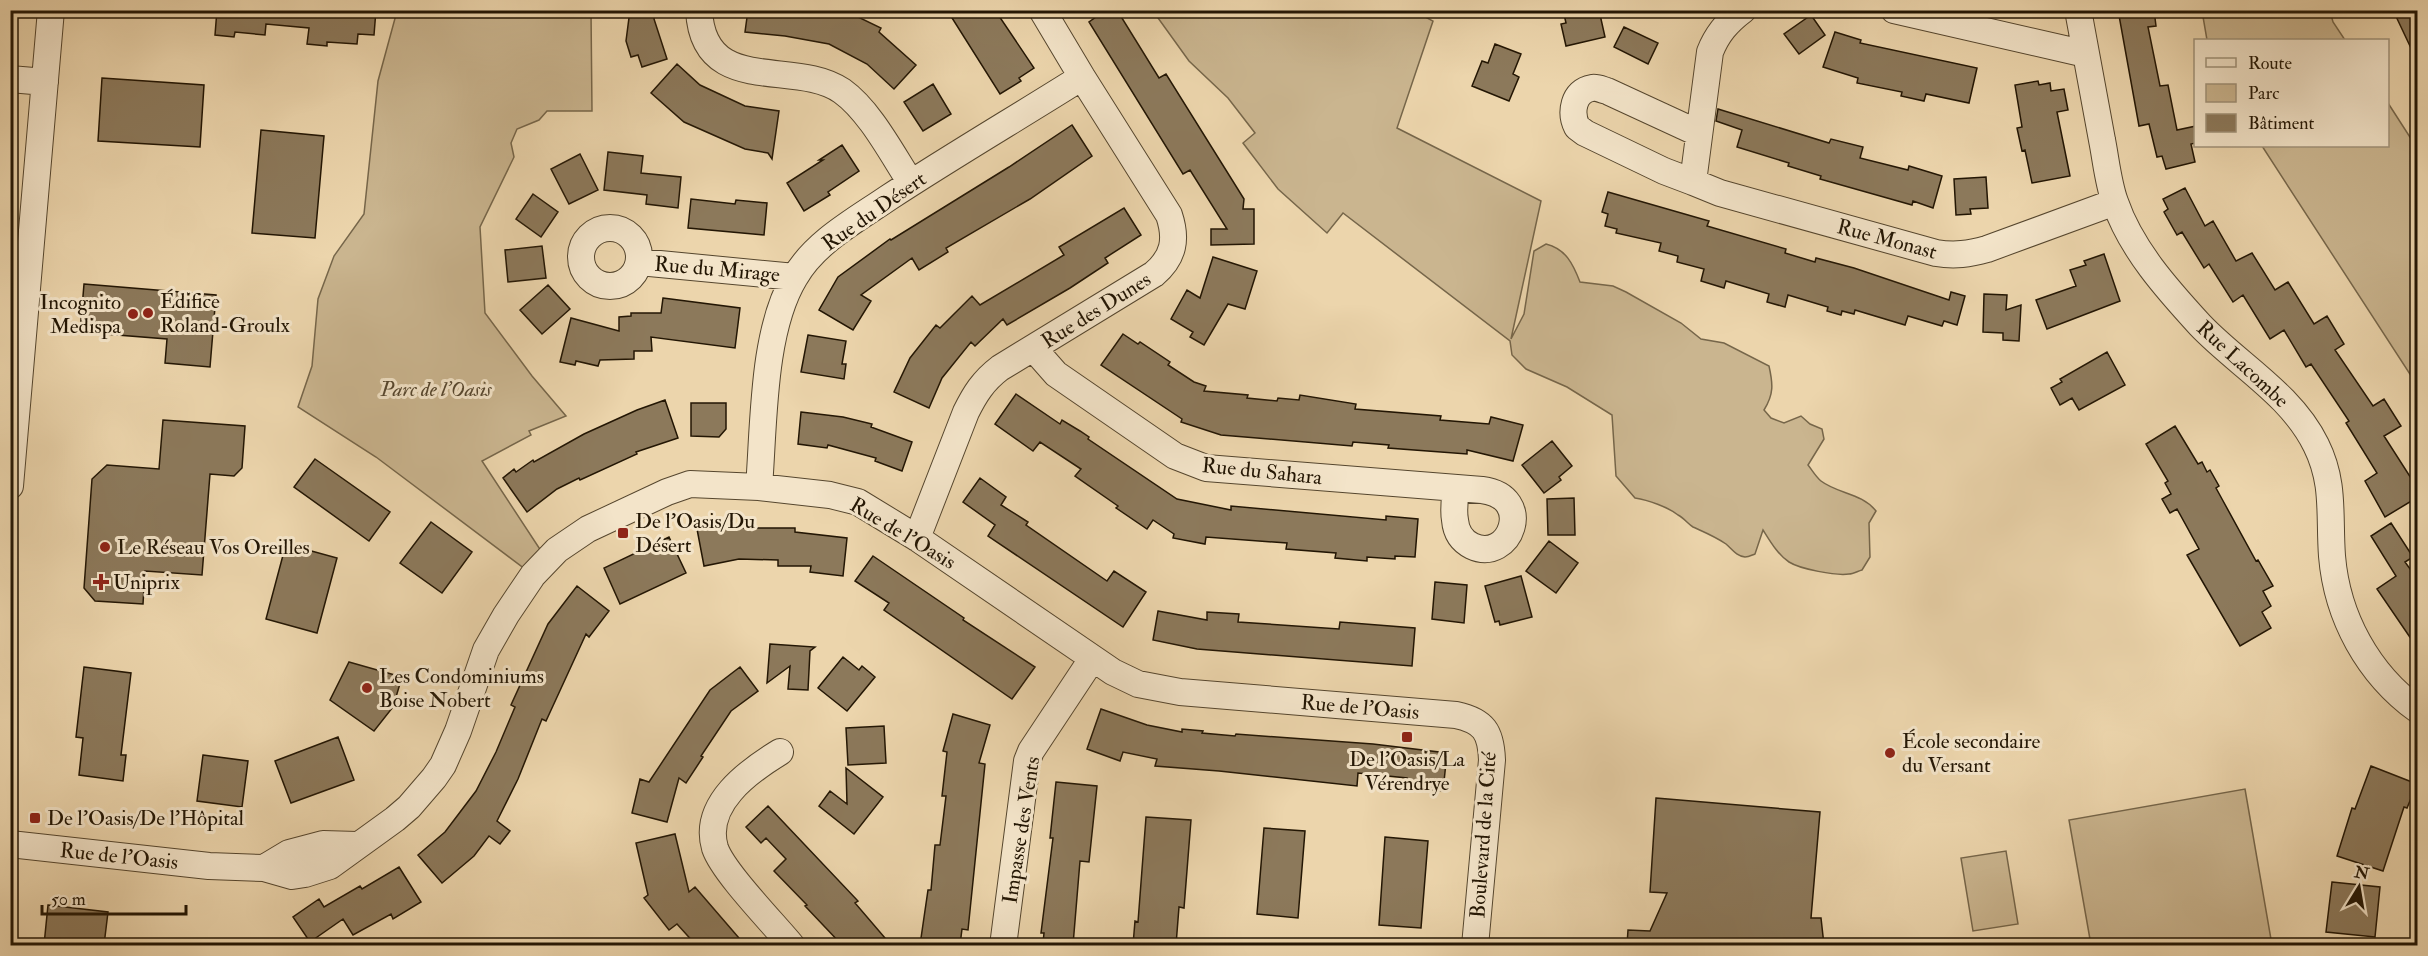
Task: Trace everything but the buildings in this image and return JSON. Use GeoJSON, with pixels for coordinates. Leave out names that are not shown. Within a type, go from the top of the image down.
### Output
{"type":"FeatureCollection","features":[{"type":"Feature","properties":{"kind":"street"},"geometry":{"type":"LineString","coordinates":[[10,486],[17,328],[51,10]]}},
{"type":"Feature","properties":{"kind":"street"},"geometry":{"type":"LineString","coordinates":[[699,10],[704,36],[711,49],[741,69],[808,79],[826,83],[841,90],[864,112],[911,183]]}},
{"type":"Feature","properties":{"kind":"street","name":"Rue des Dunes"},"geometry":{"type":"LineString","coordinates":[[917,538],[974,394],[985,380],[1000,368],[1154,274],[1171,255],[1174,243],[1174,229],[1169,215],[1042,10]]}},
{"type":"Feature","properties":{"kind":"street"},"geometry":{"type":"LineString","coordinates":[[1693,182],[1710,52],[1716,37],[1725,25],[1743,10]]}},
{"type":"Feature","properties":{"kind":"street"},"geometry":{"type":"LineString","coordinates":[[1894,10],[2086,54]]}},
{"type":"Feature","properties":{"kind":"street","name":"Rue Lacombe"},"geometry":{"type":"LineString","coordinates":[[2078,10],[2115,202],[2134,242],[2168,288],[2225,350],[2270,387],[2303,422],[2322,459],[2330,485],[2332,556],[2337,589],[2345,615],[2360,648],[2371,664],[2404,700],[2418,710]]}},
{"type":"Feature","properties":{"kind":"street","name":"Rue du Désert"},"geometry":{"type":"LineString","coordinates":[[759,487],[773,336],[795,277],[832,236],[911,183],[1082,77]]}},
{"type":"Feature","properties":{"kind":"street"},"geometry":{"type":"LineString","coordinates":[[10,79],[45,82]]}},
{"type":"Feature","properties":{"kind":"street","name":"Rue Monast"},"geometry":{"type":"LineString","coordinates":[[1698,133],[1594,87],[1585,91],[1577,99],[1572,109],[1577,127],[1585,133],[1664,171],[1745,200],[1952,256],[1987,249],[2115,202]]}},
{"type":"Feature","properties":{"kind":"street","name":"Rue du Mirage"},"geometry":{"type":"LineString","coordinates":[[639,262],[795,277]]}},
{"type":"Feature","properties":{"kind":"street","name":"Rue du Sahara"},"geometry":{"type":"LineString","coordinates":[[1034,349],[1056,374],[1175,456],[1189,463],[1206,468],[1456,488]]}},
{"type":"Feature","properties":{"kind":"street","name":"Rue de l'Oasis"},"geometry":{"type":"LineString","coordinates":[[10,844],[208,866],[264,868],[289,853],[323,844],[357,845],[380,831],[402,813],[434,778],[454,739],[480,664],[494,636],[533,575],[557,550],[588,529],[680,487],[701,483],[759,487],[851,500],[871,509],[1120,677],[1155,689],[1456,715],[1467,717],[1483,727]]}},
{"type":"Feature","properties":{"kind":"street","name":"Impasse des Vents"},"geometry":{"type":"LineString","coordinates":[[1004,945],[1030,751],[1092,659]]}},
{"type":"Feature","properties":{"kind":"street","name":"Boulevard de la Cité"},"geometry":{"type":"LineString","coordinates":[[1475,945],[1492,760],[1489,737],[1483,727]]}},
{"type":"Feature","properties":{"kind":"street"},"geometry":{"type":"LineString","coordinates":[[780,752],[754,768],[736,784],[717,815],[713,839],[722,862],[792,945]]}},
{"type":"Feature","properties":{"kind":"green space","name":"Parc de l'Oasis"},"geometry":{"type":"Polygon","coordinates":[[[397,11],[591,11],[592,111],[547,111],[539,120],[517,129],[511,143],[514,157],[480,227],[485,313],[532,376],[566,416],[529,431],[531,435],[482,461],[547,560],[533,575],[376,457],[298,407],[312,366],[318,299],[334,256],[364,214],[378,81],[397,11]]]}},
{"type":"Feature","properties":{"kind":"green space"},"geometry":{"type":"Polygon","coordinates":[[[1153,11],[1414,11],[1433,21],[1397,128],[1541,201],[1511,339],[1524,314],[1534,251],[1546,244],[1564,253],[1575,269],[1580,282],[1613,286],[1681,323],[1701,339],[1724,343],[1769,366],[1772,389],[1764,410],[1771,418],[1784,423],[1801,416],[1810,424],[1822,429],[1824,439],[1808,465],[1821,481],[1857,497],[1876,511],[1869,523],[1870,557],[1862,570],[1851,574],[1836,574],[1794,565],[1781,556],[1763,530],[1755,554],[1745,557],[1737,554],[1722,541],[1693,527],[1669,509],[1635,498],[1616,476],[1612,415],[1567,387],[1526,369],[1512,355],[1510,341],[1343,213],[1327,233],[1278,189],[1243,143],[1255,133],[1228,98],[1189,61],[1153,11]]]}},
{"type":"Feature","properties":{"kind":"green space"},"geometry":{"type":"Polygon","coordinates":[[[2202,11],[2330,11],[2333,22],[2344,39],[2207,39],[2202,11]]]}},
{"type":"Feature","properties":{"kind":"green space"},"geometry":{"type":"Polygon","coordinates":[[[2389,105],[2417,148],[2417,385],[2263,147],[2389,147],[2389,105]]]}},
{"type":"Feature","properties":{"kind":"green space"},"geometry":{"type":"Polygon","coordinates":[[[2245,789],[2272,945],[2091,945],[2069,820],[2245,789]]]}},
{"type":"Feature","properties":{"kind":"green space"},"geometry":{"type":"Polygon","coordinates":[[[2006,851],[2018,924],[1973,931],[1961,858],[2006,851]]]}},
{"type":"Feature","properties":{"kind":"place","name":"Édifice Roland-Groulx"},"geometry":{"type":"Point","coordinates":[148,313]}},
{"type":"Feature","properties":{"kind":"place","name":"Incognito Medispa"},"geometry":{"type":"Point","coordinates":[133,314]}},
{"type":"Feature","properties":{"kind":"place","name":"De l'Oasis/Du Désert"},"geometry":{"type":"Point","coordinates":[623,533]}},
{"type":"Feature","properties":{"kind":"place","name":"Le Réseau Vos Oreilles"},"geometry":{"type":"Point","coordinates":[105,547]}},
{"type":"Feature","properties":{"kind":"place","name":"Uniprix"},"geometry":{"type":"Point","coordinates":[101,582]}},
{"type":"Feature","properties":{"kind":"place","name":"Les Condominiums Boise Nobert"},"geometry":{"type":"Point","coordinates":[367,688]}},
{"type":"Feature","properties":{"kind":"place","name":"De l'Oasis/La Vérendrye"},"geometry":{"type":"Point","coordinates":[1407,737]}},
{"type":"Feature","properties":{"kind":"place","name":"École secondaire du Versant"},"geometry":{"type":"Point","coordinates":[1890,753]}},
{"type":"Feature","properties":{"kind":"place","name":"De l'Oasis/De l'Hôpital"},"geometry":{"type":"Point","coordinates":[35,818]}}]}
